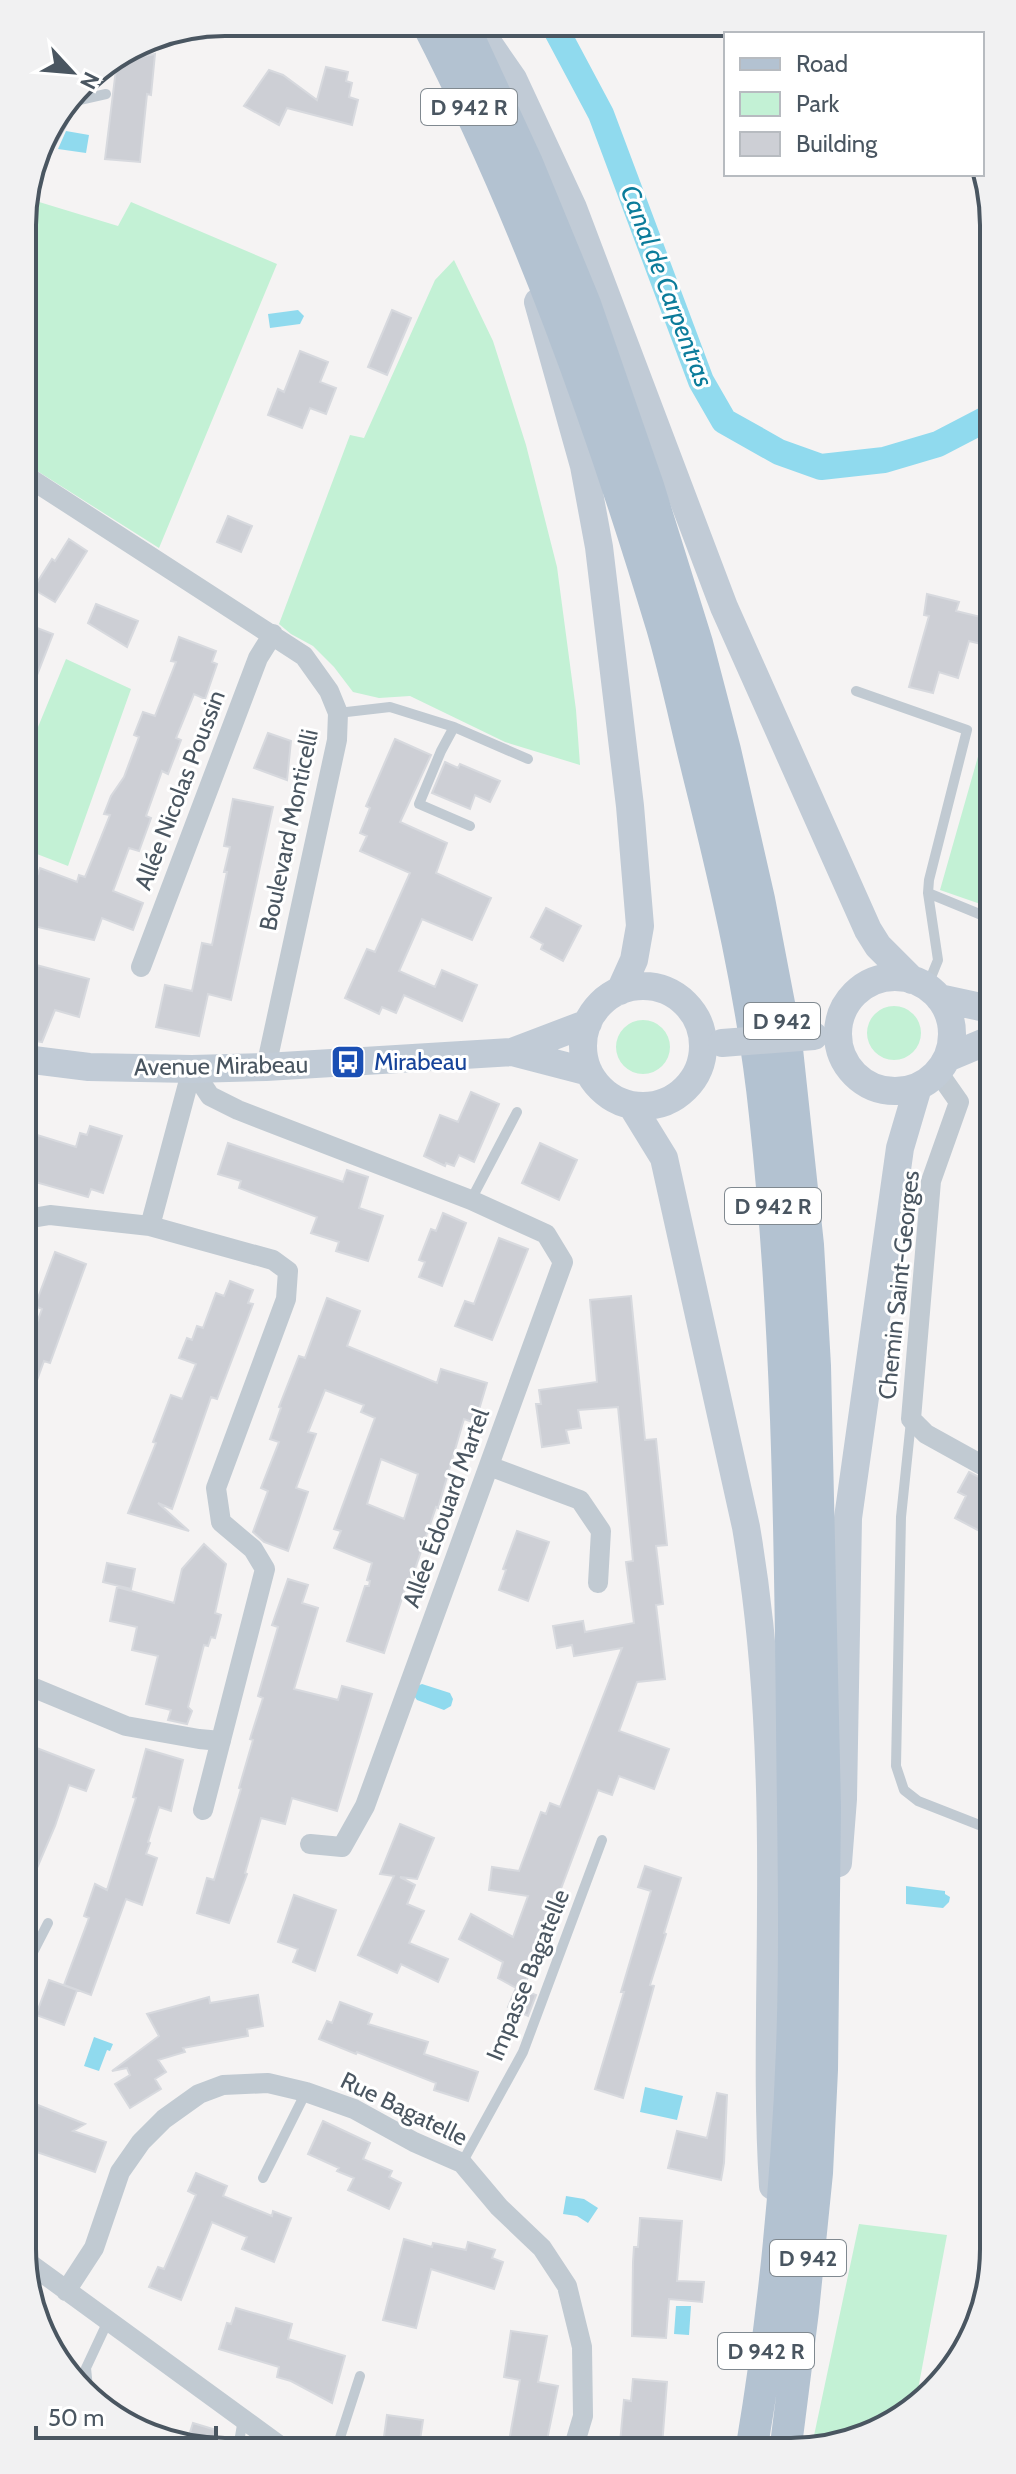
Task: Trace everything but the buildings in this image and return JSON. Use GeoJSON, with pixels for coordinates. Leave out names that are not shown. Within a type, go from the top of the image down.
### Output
{"type":"FeatureCollection","features":[{"type":"Feature","properties":{"kind":"main road","name":"D 942 R"},"geometry":{"type":"LineString","coordinates":[[434,36],[507,193],[567,343],[664,632],[733,915],[764,1108],[785,1380],[791,1618],[792,2049],[778,2257],[753,2438]]}},
{"type":"Feature","properties":{"kind":"main road","name":"D 942"},"geometry":{"type":"LineString","coordinates":[[468,36],[527,163],[574,276],[648,486],[697,643],[725,750],[759,899],[786,1040],[808,1245],[815,1366],[825,1807],[822,2070],[817,2173],[787,2438]]}},
{"type":"Feature","properties":{"kind":"main road"},"geometry":{"type":"LineString","coordinates":[[483,36],[513,79],[573,208],[724,607],[868,930],[878,946],[926,988],[950,1017],[952,1038],[900,1148],[848,1518],[843,1799],[822,2070]]}},
{"type":"Feature","properties":{"kind":"main road"},"geometry":{"type":"LineString","coordinates":[[507,193],[584,466],[599,547],[630,806],[640,926],[634,960],[620,991]]}},
{"type":"Feature","properties":{"kind":"main road"},"geometry":{"type":"LineString","coordinates":[[713,1043],[826,1035],[848,1001],[861,988],[877,980],[894,977],[980,1006]]}},
{"type":"Feature","properties":{"kind":"main road"},"geometry":{"type":"LineString","coordinates":[[636,987],[652,987],[675,996],[693,1012],[713,1043],[683,1092],[668,1101],[650,1106],[632,1106],[614,1100],[599,1088],[589,1072],[584,1048],[588,1023],[595,1010],[620,991],[636,987]]}},
{"type":"Feature","properties":{"kind":"main road"},"geometry":{"type":"LineString","coordinates":[[512,1052],[588,1023]]}},
{"type":"Feature","properties":{"kind":"main road"},"geometry":{"type":"LineString","coordinates":[[826,1035],[840,1050],[846,1065],[857,1078],[871,1087],[886,1091],[903,1091],[980,1046]]}},
{"type":"Feature","properties":{"kind":"main road"},"geometry":{"type":"LineString","coordinates":[[512,1052],[589,1072]]}},
{"type":"Feature","properties":{"kind":"main road","name":"Avenue Mirabeau"},"geometry":{"type":"LineString","coordinates":[[36,1060],[89,1067],[192,1069],[512,1052]]}},
{"type":"Feature","properties":{"kind":"main road"},"geometry":{"type":"LineString","coordinates":[[632,1106],[664,1158],[757,1587],[769,1739],[769,2115],[778,2257]]}},
{"type":"Feature","properties":{"kind":"street","name":"Boulevard Monticelli"},"geometry":{"type":"LineString","coordinates":[[36,484],[304,656],[329,691],[338,713],[337,740],[266,1067]]}},
{"type":"Feature","properties":{"kind":"street","name":"Allée Nicolas Poussin"},"geometry":{"type":"LineString","coordinates":[[141,967],[258,658],[273,634]]}},
{"type":"Feature","properties":{"kind":"street"},"geometry":{"type":"LineString","coordinates":[[192,1069],[210,1096],[238,1110],[471,1200]]}},
{"type":"Feature","properties":{"kind":"street"},"geometry":{"type":"LineString","coordinates":[[150,1226],[192,1069]]}},
{"type":"Feature","properties":{"kind":"street","name":"Chemin Saint-Georges"},"geometry":{"type":"LineString","coordinates":[[934,1072],[959,1102],[931,1181],[911,1419],[926,1434],[980,1464]]}},
{"type":"Feature","properties":{"kind":"street","name":"Allée Édouard Martel"},"geometry":{"type":"LineString","coordinates":[[310,1844],[342,1847],[365,1806],[563,1262],[546,1234],[471,1200]]}},
{"type":"Feature","properties":{"kind":"street"},"geometry":{"type":"LineString","coordinates":[[36,1217],[50,1215],[150,1226],[273,1260],[288,1271],[286,1299],[216,1488],[221,1522],[253,1549],[265,1569],[203,1810]]}},
{"type":"Feature","properties":{"kind":"street"},"geometry":{"type":"LineString","coordinates":[[489,1466],[580,1500],[601,1531],[598,1583]]}},
{"type":"Feature","properties":{"kind":"street"},"geometry":{"type":"LineString","coordinates":[[36,1689],[126,1726],[221,1741]]}},
{"type":"Feature","properties":{"kind":"street","name":"Rue Bagatelle"},"geometry":{"type":"LineString","coordinates":[[66,2291],[94,2248],[120,2172],[141,2142],[164,2119],[199,2094],[223,2085],[268,2083],[306,2092],[354,2109],[414,2142],[462,2163],[499,2207],[542,2248],[567,2286],[582,2347],[583,2416],[576,2438]]}},
{"type":"Feature","properties":{"kind":"street"},"geometry":{"type":"LineString","coordinates":[[38,2270],[269,2438]]}},
{"type":"Feature","properties":{"kind":"lane"},"geometry":{"type":"LineString","coordinates":[[856,691],[967,730],[929,880],[928,893],[938,960],[926,988]]}},
{"type":"Feature","properties":{"kind":"lane"},"geometry":{"type":"LineString","coordinates":[[338,713],[390,707],[454,727],[528,759]]}},
{"type":"Feature","properties":{"kind":"lane"},"geometry":{"type":"LineString","coordinates":[[454,727],[419,804],[470,826]]}},
{"type":"Feature","properties":{"kind":"lane"},"geometry":{"type":"LineString","coordinates":[[928,893],[980,914]]}},
{"type":"Feature","properties":{"kind":"lane"},"geometry":{"type":"LineString","coordinates":[[471,1200],[517,1112]]}},
{"type":"Feature","properties":{"kind":"lane"},"geometry":{"type":"LineString","coordinates":[[911,1419],[901,1517],[896,1766],[904,1790],[918,1801],[980,1825]]}},
{"type":"Feature","properties":{"kind":"lane","name":"Impasse Bagatelle"},"geometry":{"type":"LineString","coordinates":[[462,2163],[523,2052],[602,1840]]}},
{"type":"Feature","properties":{"kind":"lane"},"geometry":{"type":"LineString","coordinates":[[36,1946],[48,1923]]}},
{"type":"Feature","properties":{"kind":"lane"},"geometry":{"type":"LineString","coordinates":[[263,2178],[306,2092]]}},
{"type":"Feature","properties":{"kind":"lane"},"geometry":{"type":"LineString","coordinates":[[87,2378],[86,2368],[108,2321]]}},
{"type":"Feature","properties":{"kind":"lane"},"geometry":{"type":"LineString","coordinates":[[340,2438],[360,2376]]}},
{"type":"Feature","properties":{"kind":"lane"},"geometry":{"type":"LineString","coordinates":[[240,2438],[243,2419]]}},
{"type":"Feature","properties":{"kind":"green space"},"geometry":{"type":"Polygon","coordinates":[[[38,202],[118,226],[131,202],[277,264],[159,548],[36,470],[38,202]]]}},
{"type":"Feature","properties":{"kind":"green space"},"geometry":{"type":"Polygon","coordinates":[[[454,260],[493,341],[526,445],[557,567],[580,765],[505,742],[410,696],[379,698],[353,692],[313,646],[279,624],[350,435],[364,438],[435,280],[454,260]]]}},
{"type":"Feature","properties":{"kind":"green space"},"geometry":{"type":"Polygon","coordinates":[[[66,659],[131,689],[68,866],[36,854],[36,732],[66,659]]]}},
{"type":"Feature","properties":{"kind":"green space"},"geometry":{"type":"Polygon","coordinates":[[[980,750],[980,904],[940,890],[980,750]]]}},
{"type":"Feature","properties":{"kind":"green space"},"geometry":{"type":"Polygon","coordinates":[[[894,1006],[913,1014],[921,1033],[913,1052],[894,1060],[875,1052],[867,1033],[875,1014],[894,1006]]]}},
{"type":"Feature","properties":{"kind":"green space"},"geometry":{"type":"Polygon","coordinates":[[[643,1020],[662,1028],[670,1047],[662,1066],[643,1074],[624,1066],[616,1047],[624,1028],[643,1020]]]}},
{"type":"Feature","properties":{"kind":"green space"},"geometry":{"type":"Polygon","coordinates":[[[859,2224],[947,2235],[918,2389],[886,2413],[863,2424],[814,2436],[859,2224]]]}},
{"type":"Feature","properties":{"kind":"water"},"geometry":{"type":"Polygon","coordinates":[[[66,131],[89,135],[86,153],[58,149],[66,131]]]}},
{"type":"Feature","properties":{"kind":"water"},"geometry":{"type":"Polygon","coordinates":[[[298,310],[304,316],[300,324],[270,328],[268,314],[298,310]]]}},
{"type":"Feature","properties":{"kind":"water"},"geometry":{"type":"Polygon","coordinates":[[[422,1684],[450,1693],[453,1699],[451,1706],[444,1710],[417,1700],[414,1696],[417,1686],[422,1684]]]}},
{"type":"Feature","properties":{"kind":"water"},"geometry":{"type":"Polygon","coordinates":[[[906,1886],[945,1891],[950,1897],[949,1902],[943,1908],[906,1904],[906,1886]]]}},
{"type":"Feature","properties":{"kind":"water"},"geometry":{"type":"Polygon","coordinates":[[[94,2037],[113,2044],[110,2051],[107,2050],[99,2071],[84,2066],[94,2037]]]}},
{"type":"Feature","properties":{"kind":"water"},"geometry":{"type":"Polygon","coordinates":[[[645,2087],[683,2096],[677,2120],[640,2112],[645,2087]]]}},
{"type":"Feature","properties":{"kind":"water"},"geometry":{"type":"Polygon","coordinates":[[[566,2196],[584,2199],[598,2208],[588,2223],[577,2216],[563,2214],[566,2196]]]}},
{"type":"Feature","properties":{"kind":"water"},"geometry":{"type":"Polygon","coordinates":[[[676,2306],[691,2306],[689,2335],[674,2334],[676,2306]]]}},
{"type":"Feature","properties":{"kind":"waterway","name":"Canal de Carpentras"},"geometry":{"type":"LineString","coordinates":[[559,36],[601,114],[701,381],[724,421],[779,452],[821,467],[884,460],[938,444],[980,422]]}},
{"type":"Feature","properties":{"kind":"place","name":"Mirabeau"},"geometry":{"type":"Point","coordinates":[348,1062]}}]}
